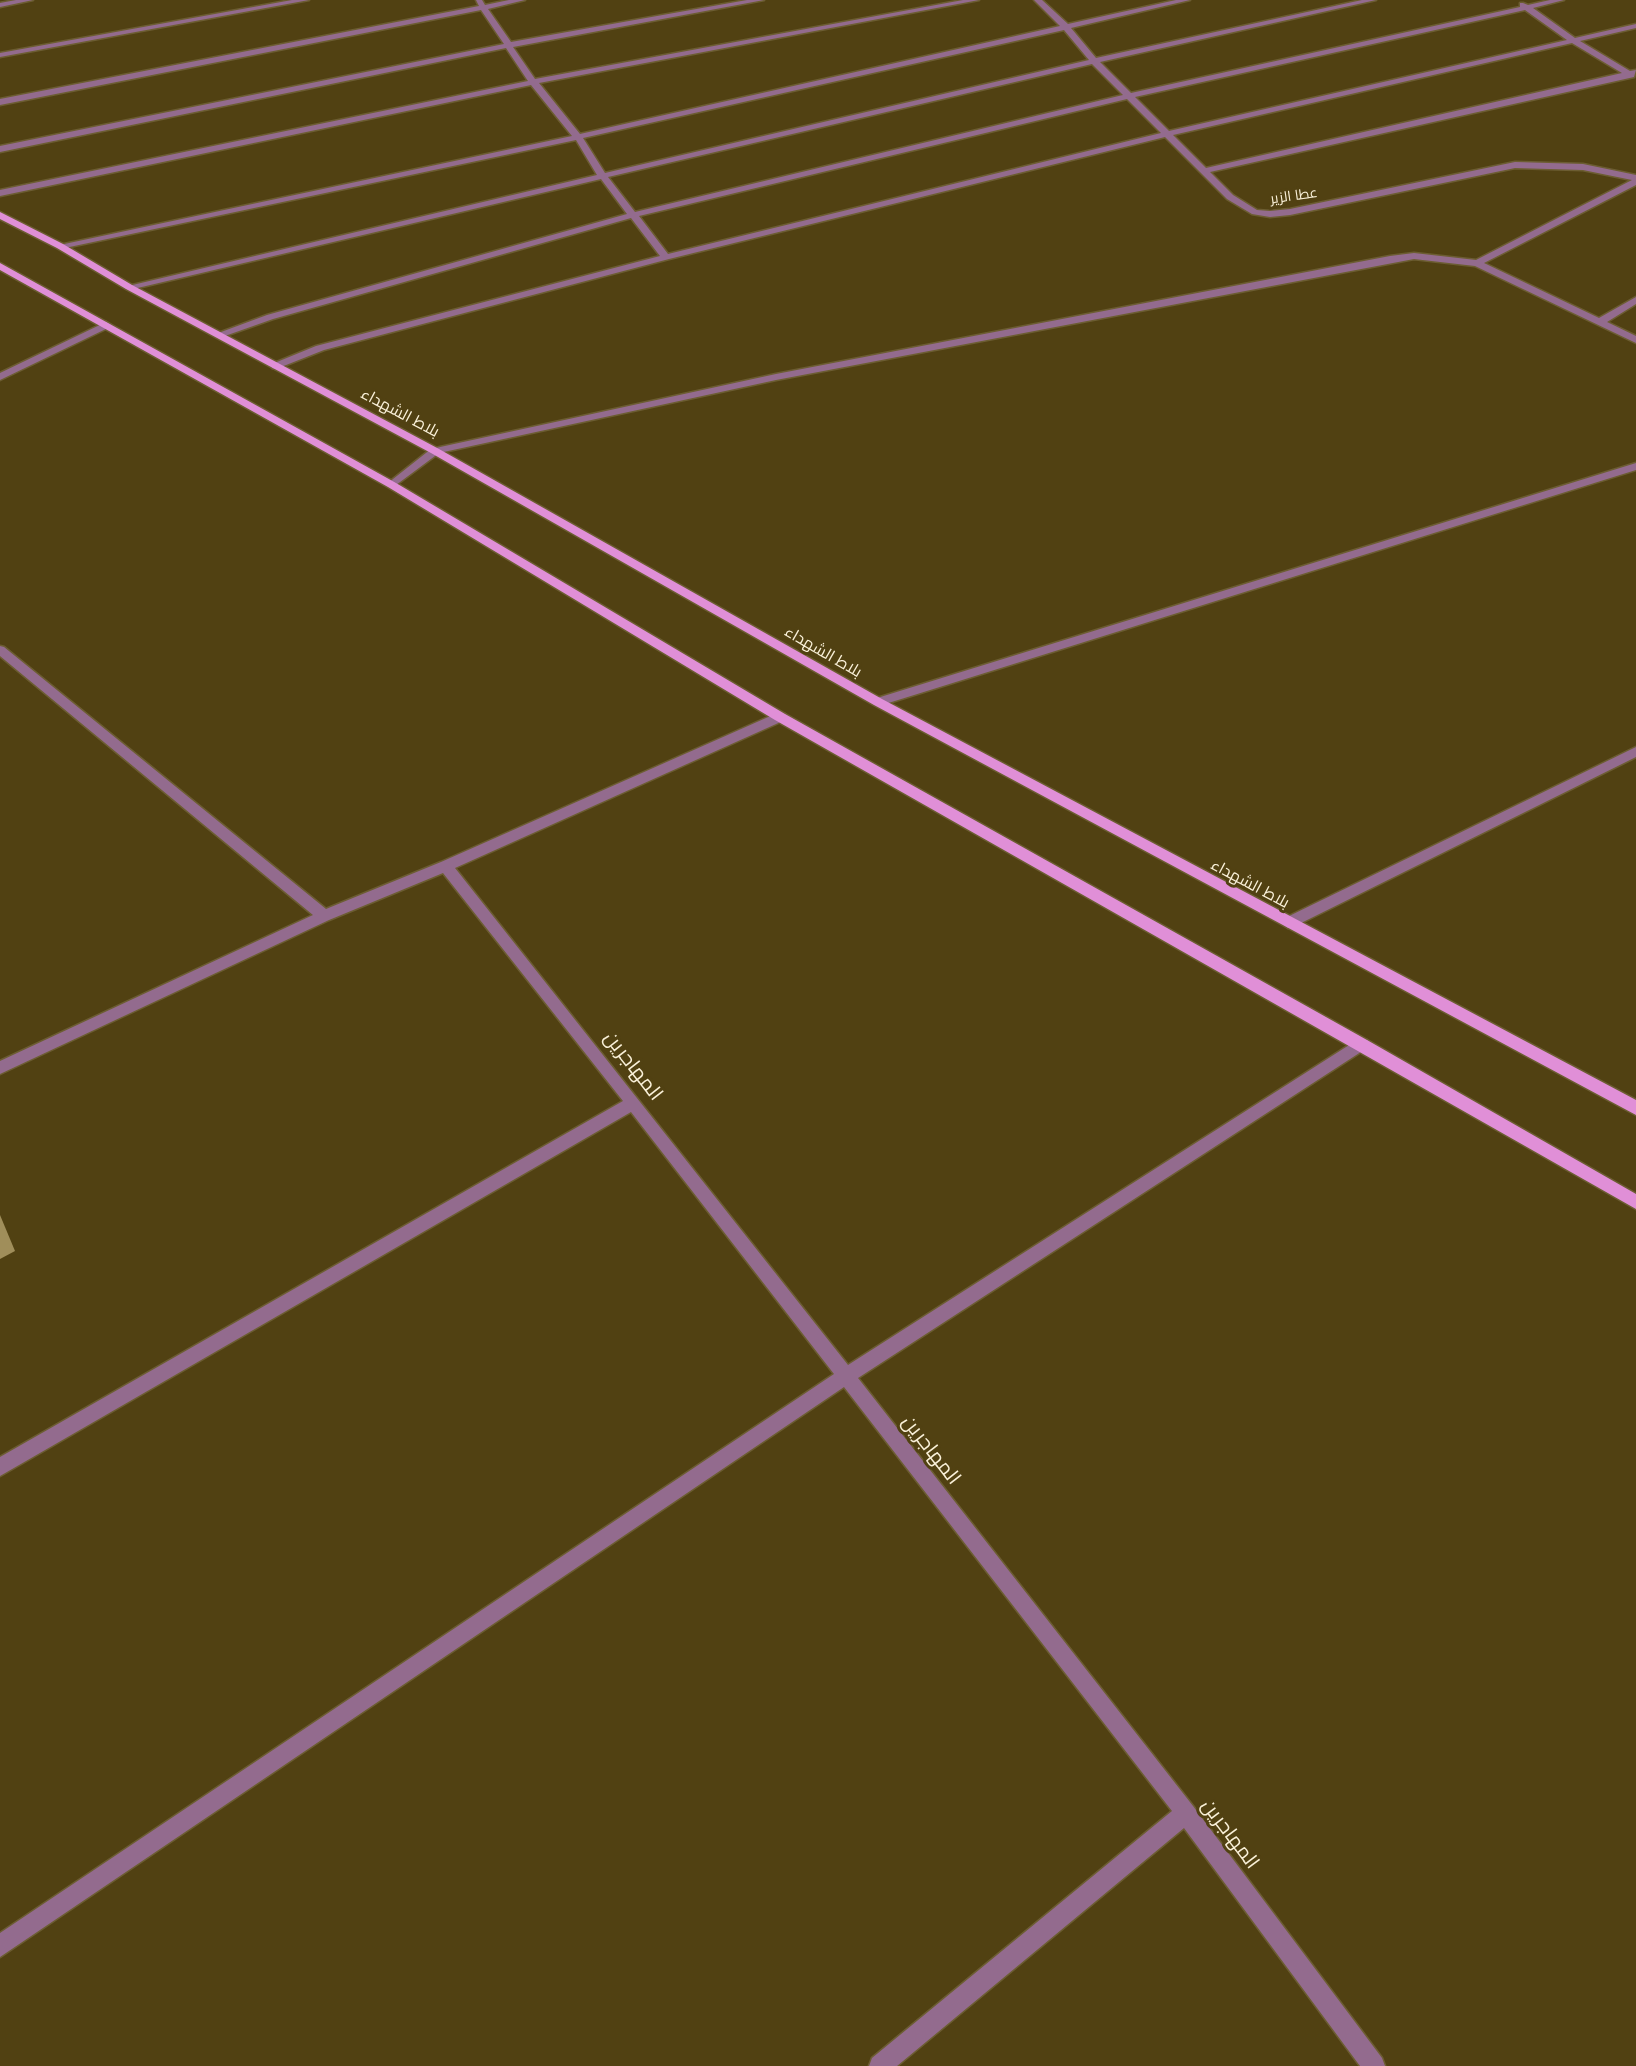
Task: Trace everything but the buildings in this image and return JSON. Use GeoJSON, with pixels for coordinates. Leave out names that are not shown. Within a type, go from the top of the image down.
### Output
{"type":"FeatureCollection","features":[{"type":"Feature","properties":{"kind":"main road","name":"بلاط الشهداء"},"geometry":{"type":"LineString","coordinates":[[0,215],[60,246],[129,288],[435,451],[878,702],[1636,1108]]}},
{"type":"Feature","properties":{"kind":"main road"},"geometry":{"type":"LineString","coordinates":[[0,266],[392,484],[780,717],[1362,1044],[1636,1202]]}},
{"type":"Feature","properties":{"kind":"street"},"geometry":{"type":"LineString","coordinates":[[0,4],[29,0]]}},
{"type":"Feature","properties":{"kind":"street"},"geometry":{"type":"LineString","coordinates":[[0,55],[304,0]]}},
{"type":"Feature","properties":{"kind":"street"},"geometry":{"type":"LineString","coordinates":[[0,102],[481,3],[521,0]]}},
{"type":"Feature","properties":{"kind":"street"},"geometry":{"type":"LineString","coordinates":[[0,149],[510,45],[760,0]]}},
{"type":"Feature","properties":{"kind":"street"},"geometry":{"type":"LineString","coordinates":[[0,194],[533,82],[975,0]]}},
{"type":"Feature","properties":{"kind":"street","name":"عطا الزير"},"geometry":{"type":"LineString","coordinates":[[1038,0],[1166,134],[1241,206],[1255,212],[1270,214],[1301,210],[1515,165],[1583,167],[1636,180]]}},
{"type":"Feature","properties":{"kind":"street"},"geometry":{"type":"LineString","coordinates":[[60,246],[578,137],[1186,0]]}},
{"type":"Feature","properties":{"kind":"street"},"geometry":{"type":"LineString","coordinates":[[129,288],[1094,61],[1372,0]]}},
{"type":"Feature","properties":{"kind":"street"},"geometry":{"type":"LineString","coordinates":[[1516,0],[1574,41],[1633,74]]}},
{"type":"Feature","properties":{"kind":"street"},"geometry":{"type":"LineString","coordinates":[[218,335],[270,317],[633,215],[1129,96],[1560,0]]}},
{"type":"Feature","properties":{"kind":"street"},"geometry":{"type":"LineString","coordinates":[[481,3],[533,82],[578,137],[602,175],[666,257]]}},
{"type":"Feature","properties":{"kind":"street"},"geometry":{"type":"LineString","coordinates":[[276,366],[321,348],[666,257],[1166,134],[1636,26]]}},
{"type":"Feature","properties":{"kind":"street"},"geometry":{"type":"LineString","coordinates":[[1204,171],[1633,74]]}},
{"type":"Feature","properties":{"kind":"street"},"geometry":{"type":"LineString","coordinates":[[1477,263],[1636,180]]}},
{"type":"Feature","properties":{"kind":"street"},"geometry":{"type":"LineString","coordinates":[[392,484],[435,451],[776,377],[1414,256],[1477,263],[1636,340]]}},
{"type":"Feature","properties":{"kind":"street"},"geometry":{"type":"LineString","coordinates":[[1599,323],[1636,300]]}},
{"type":"Feature","properties":{"kind":"street"},"geometry":{"type":"LineString","coordinates":[[0,377],[106,325]]}},
{"type":"Feature","properties":{"kind":"street"},"geometry":{"type":"LineString","coordinates":[[878,702],[1636,466]]}},
{"type":"Feature","properties":{"kind":"street"},"geometry":{"type":"LineString","coordinates":[[0,650],[324,916]]}},
{"type":"Feature","properties":{"kind":"street"},"geometry":{"type":"LineString","coordinates":[[0,1068],[324,916],[446,866],[780,717]]}},
{"type":"Feature","properties":{"kind":"street"},"geometry":{"type":"LineString","coordinates":[[1288,923],[1636,752]]}},
{"type":"Feature","properties":{"kind":"street","name":"المهاجرين"},"geometry":{"type":"LineString","coordinates":[[446,866],[1186,1813],[1374,2066]]}},
{"type":"Feature","properties":{"kind":"street"},"geometry":{"type":"LineString","coordinates":[[0,1946],[846,1376],[1362,1044]]}},
{"type":"Feature","properties":{"kind":"street"},"geometry":{"type":"LineString","coordinates":[[0,1467],[633,1103]]}},
{"type":"Feature","properties":{"kind":"street"},"geometry":{"type":"LineString","coordinates":[[880,2066],[1186,1813]]}}]}
